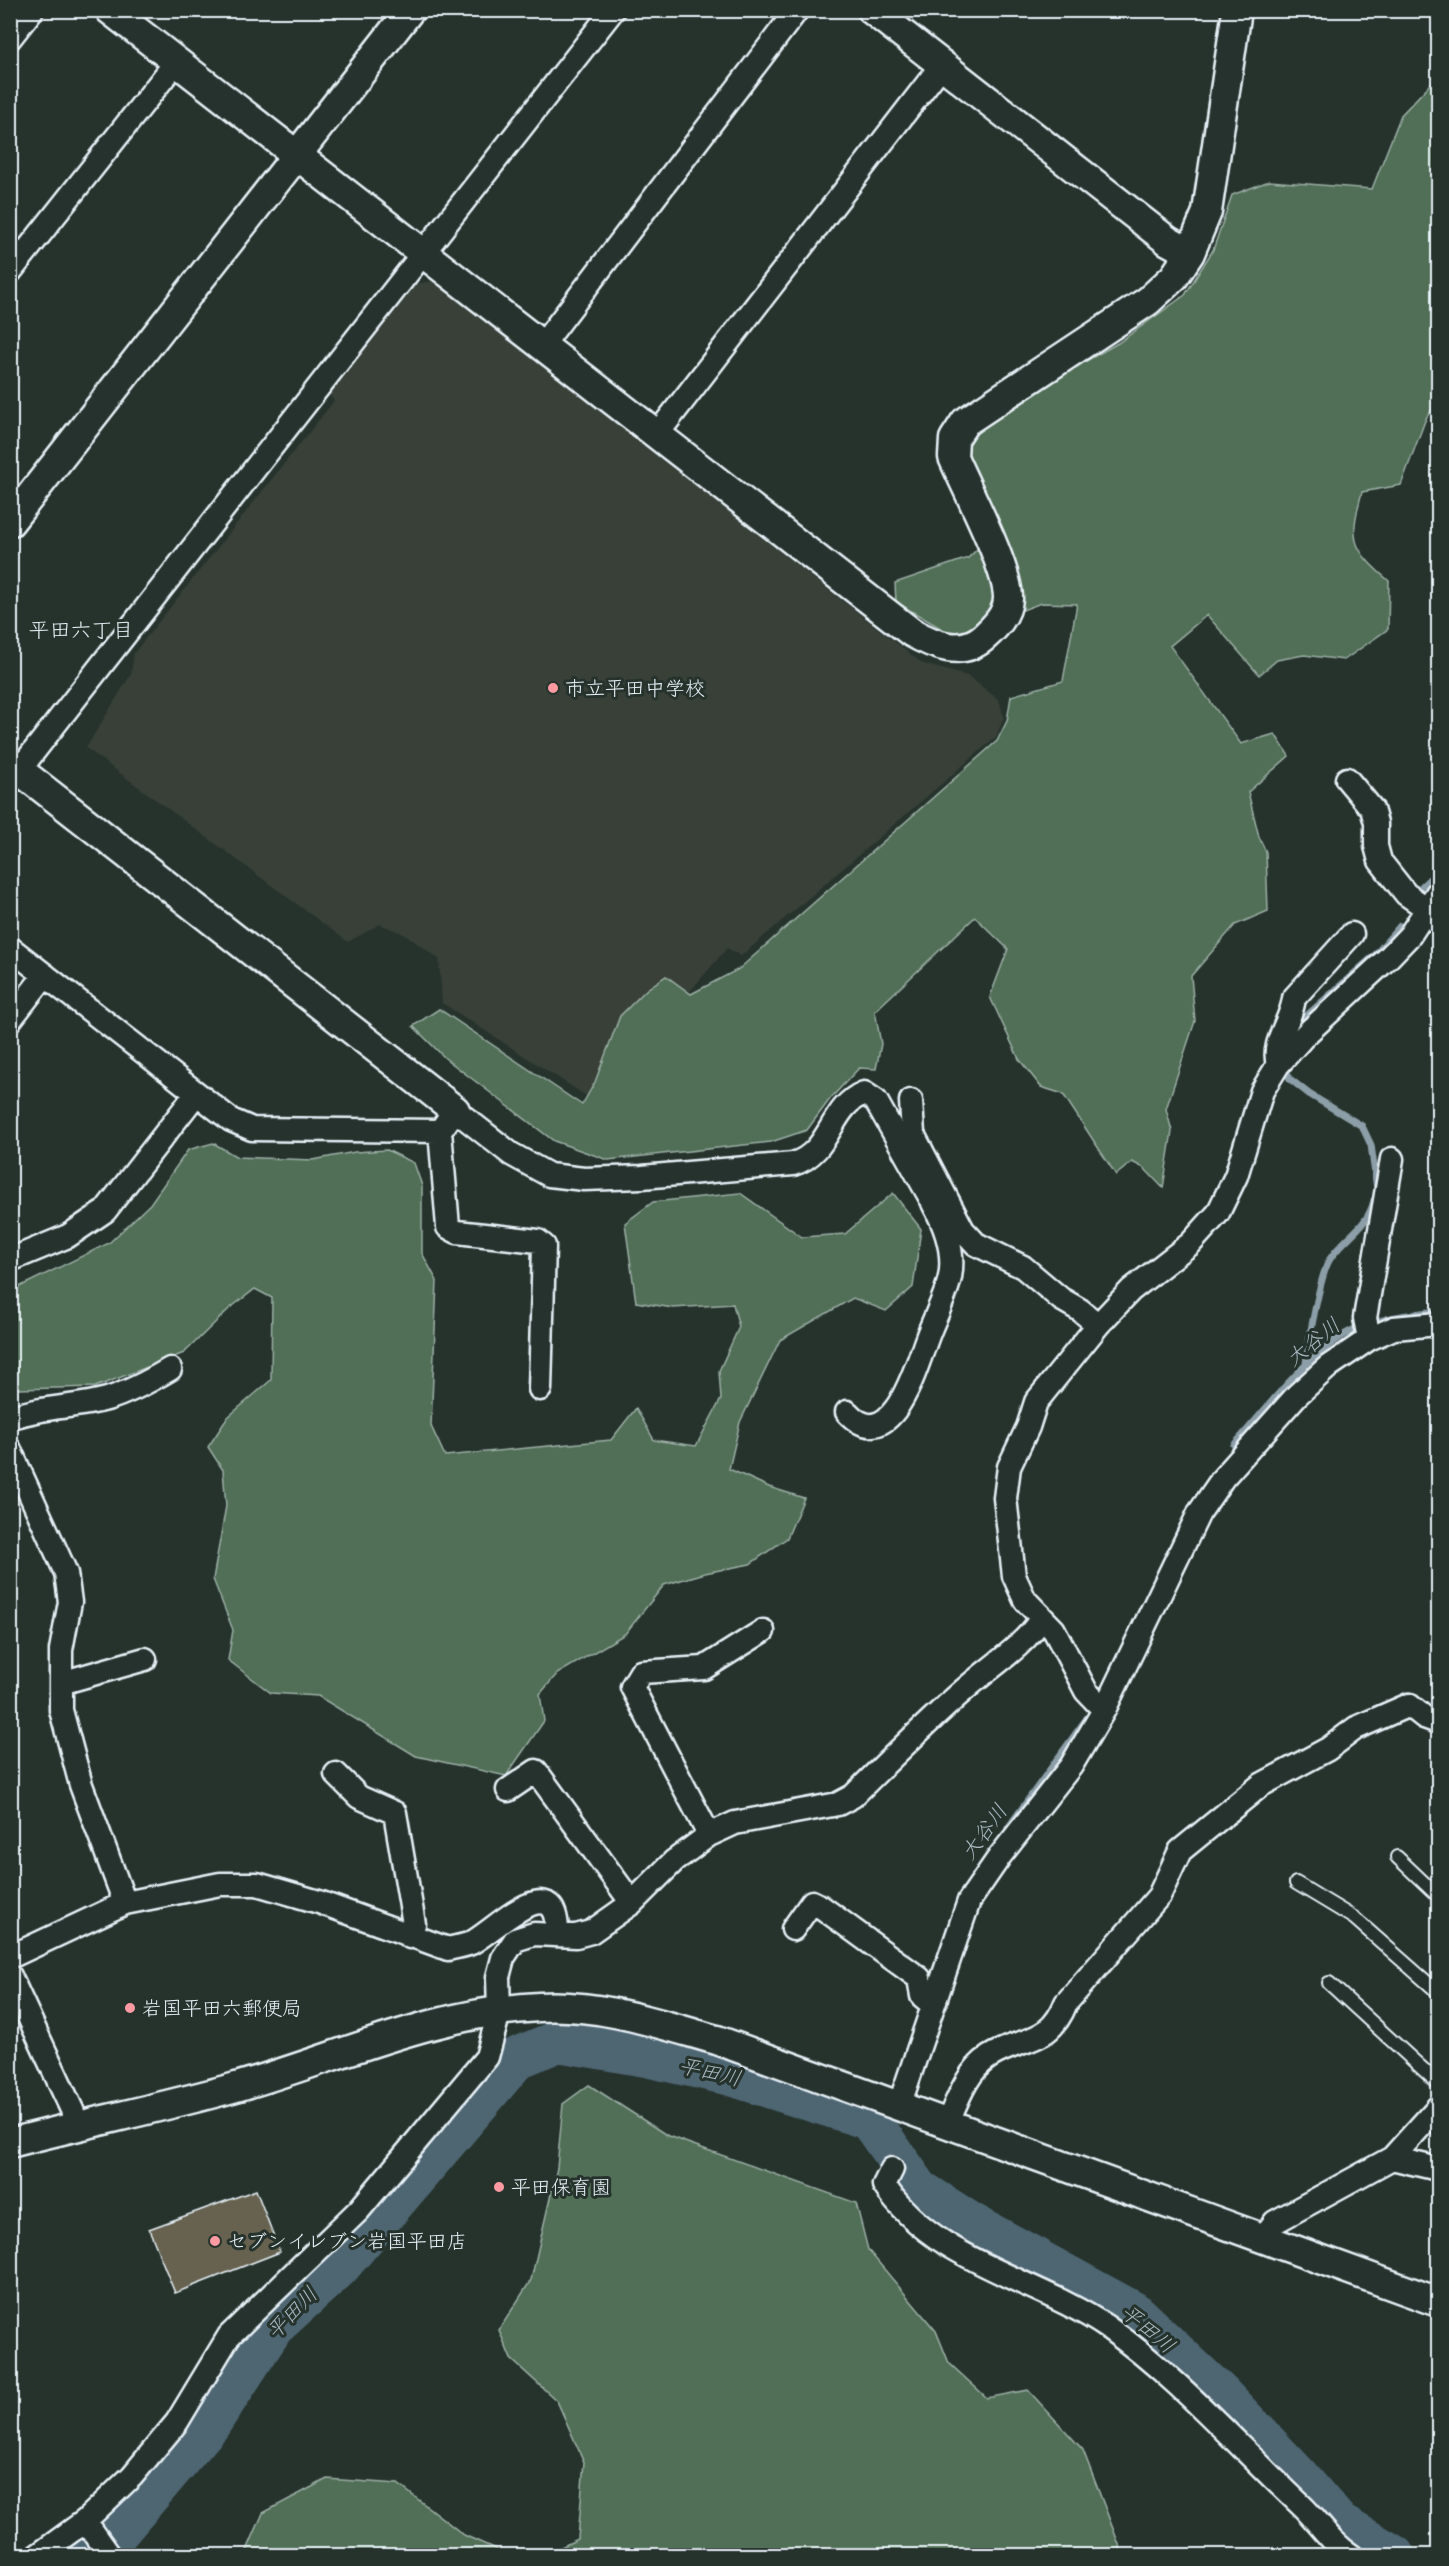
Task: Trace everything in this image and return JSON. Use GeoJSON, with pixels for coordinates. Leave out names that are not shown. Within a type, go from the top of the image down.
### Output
{"type":"FeatureCollection","features":[{"type":"Feature","properties":{"kind":"street"},"geometry":{"type":"LineString","coordinates":[[10,38],[32,10]]}},
{"type":"Feature","properties":{"kind":"street"},"geometry":{"type":"LineString","coordinates":[[110,10],[911,632],[936,646],[956,648],[979,641],[999,623],[1008,600],[1005,576],[953,457],[954,439],[965,422],[1148,301],[1174,278],[1190,254],[1207,212],[1237,10]]}},
{"type":"Feature","properties":{"kind":"street"},"geometry":{"type":"LineString","coordinates":[[10,522],[410,10]]}},
{"type":"Feature","properties":{"kind":"street"},"geometry":{"type":"LineString","coordinates":[[613,10],[14,772],[448,1120],[549,1175],[584,1179],[642,1177],[793,1164],[808,1159],[849,1099],[864,1093],[876,1101],[936,1193],[976,1244],[1023,1267],[1061,1299],[1098,1325]]}},
{"type":"Feature","properties":{"kind":"street"},"geometry":{"type":"LineString","coordinates":[[543,344],[797,10]]}},
{"type":"Feature","properties":{"kind":"street"},"geometry":{"type":"LineString","coordinates":[[872,10],[1168,241],[1190,254]]}},
{"type":"Feature","properties":{"kind":"street"},"geometry":{"type":"LineString","coordinates":[[10,272],[176,62]]}},
{"type":"Feature","properties":{"kind":"street"},"geometry":{"type":"LineString","coordinates":[[657,433],[941,66]]}},
{"type":"Feature","properties":{"kind":"street"},"geometry":{"type":"LineString","coordinates":[[1104,1710],[1086,1691],[1054,1630],[1025,1600],[1014,1576],[1005,1498],[1009,1467],[1028,1427],[1036,1402],[1098,1325],[1131,1290],[1190,1244],[1218,1213],[1236,1176],[1262,1091],[1278,1065],[1306,1034],[1388,958],[1434,908],[1406,894],[1380,861],[1376,846],[1376,823],[1372,809],[1347,779]]}},
{"type":"Feature","properties":{"kind":"street"},"geometry":{"type":"LineString","coordinates":[[1278,1065],[1275,1056],[1293,1012],[1294,998],[1352,934]]}},
{"type":"Feature","properties":{"kind":"street"},"geometry":{"type":"LineString","coordinates":[[10,948],[196,1094],[231,1120],[252,1129],[448,1120]]}},
{"type":"Feature","properties":{"kind":"street"},"geometry":{"type":"LineString","coordinates":[[10,1020],[45,975]]}},
{"type":"Feature","properties":{"kind":"street"},"geometry":{"type":"LineString","coordinates":[[10,1260],[68,1236],[105,1211],[196,1094]]}},
{"type":"Feature","properties":{"kind":"street"},"geometry":{"type":"LineString","coordinates":[[848,1412],[857,1423],[872,1425],[883,1422],[897,1409],[908,1388],[950,1277],[950,1248],[936,1193],[913,1134],[911,1101]]}},
{"type":"Feature","properties":{"kind":"street"},"geometry":{"type":"LineString","coordinates":[[448,1120],[448,1227],[456,1233],[538,1241],[544,1246],[540,1389]]}},
{"type":"Feature","properties":{"kind":"street"},"geometry":{"type":"LineString","coordinates":[[900,2106],[969,1902],[1000,1856],[1071,1766],[1104,1710],[1199,1514],[1223,1478],[1297,1395],[1366,1330],[1392,1159]]}},
{"type":"Feature","properties":{"kind":"street"},"geometry":{"type":"LineString","coordinates":[[1366,1330],[1438,1324]]}},
{"type":"Feature","properties":{"kind":"street"},"geometry":{"type":"LineString","coordinates":[[10,1418],[28,1411],[106,1399],[144,1385],[170,1369]]}},
{"type":"Feature","properties":{"kind":"street"},"geometry":{"type":"LineString","coordinates":[[10,1450],[66,1573],[70,1602],[61,1650],[61,1710],[81,1785],[125,1903]]}},
{"type":"Feature","properties":{"kind":"street"},"geometry":{"type":"LineString","coordinates":[[37,2556],[91,2528],[177,2422],[229,2336],[359,2210],[487,2057],[499,2012],[498,1977],[503,1958],[515,1940],[534,1934],[576,1936],[591,1932],[632,1903],[674,1862],[709,1835],[735,1823],[838,1804],[853,1796],[927,1722],[1028,1638],[1042,1618]]}},
{"type":"Feature","properties":{"kind":"street"},"geometry":{"type":"LineString","coordinates":[[709,1835],[632,1687],[641,1672],[704,1668],[763,1631]]}},
{"type":"Feature","properties":{"kind":"street"},"geometry":{"type":"LineString","coordinates":[[61,1683],[145,1659]]}},
{"type":"Feature","properties":{"kind":"street"},"geometry":{"type":"LineString","coordinates":[[947,2124],[968,2079],[988,2057],[1043,2034],[1058,2023],[1066,2003],[1159,1896],[1180,1851],[1218,1819],[1261,1785],[1328,1749],[1356,1728],[1409,1705],[1424,1717],[1438,1722]]}},
{"type":"Feature","properties":{"kind":"street"},"geometry":{"type":"LineString","coordinates":[[508,1790],[536,1772],[632,1903]]}},
{"type":"Feature","properties":{"kind":"street"},"geometry":{"type":"LineString","coordinates":[[336,1774],[359,1797],[395,1813],[414,1924],[410,1937]]}},
{"type":"Feature","properties":{"kind":"street"},"geometry":{"type":"LineString","coordinates":[[10,1957],[125,1903],[220,1884],[257,1884],[319,1902],[448,1949],[470,1944],[522,1905],[537,1901],[549,1906],[557,1918],[557,1935]]}},
{"type":"Feature","properties":{"kind":"street"},"geometry":{"type":"LineString","coordinates":[[793,1929],[812,1902],[820,1906],[919,1978],[922,1996],[933,2005]]}},
{"type":"Feature","properties":{"kind":"street"},"geometry":{"type":"LineString","coordinates":[[10,1976],[73,2112],[75,2126]]}},
{"type":"Feature","properties":{"kind":"street"},"geometry":{"type":"LineString","coordinates":[[10,2143],[236,2087],[460,2018],[540,2006],[601,2011],[717,2040],[1438,2302]]}},
{"type":"Feature","properties":{"kind":"street"},"geometry":{"type":"LineString","coordinates":[[1262,2239],[1275,2222],[1392,2158],[1438,2107]]}},
{"type":"Feature","properties":{"kind":"street"},"geometry":{"type":"LineString","coordinates":[[1392,2158],[1438,2169]]}},
{"type":"Feature","properties":{"kind":"street"},"geometry":{"type":"LineString","coordinates":[[892,2169],[884,2184],[892,2198],[930,2234],[1114,2333],[1156,2365],[1307,2511],[1341,2548],[1352,2556]]}},
{"type":"Feature","properties":{"kind":"street"},"geometry":{"type":"LineString","coordinates":[[91,2528],[110,2556]]}},
{"type":"Feature","properties":{"kind":"lane"},"geometry":{"type":"LineString","coordinates":[[1397,1857],[1438,1896]]}},
{"type":"Feature","properties":{"kind":"lane"},"geometry":{"type":"LineString","coordinates":[[1296,1883],[1354,1918],[1438,1992]]}},
{"type":"Feature","properties":{"kind":"lane"},"geometry":{"type":"LineString","coordinates":[[1329,1983],[1438,2083]]}},
{"type":"Feature","properties":{"kind":"shaded area","name":"市立平田中学校"},"geometry":{"type":"Polygon","coordinates":[[[435,281],[923,664],[968,676],[999,700],[1004,717],[996,737],[741,956],[727,948],[596,1102],[442,1003],[439,959],[404,934],[380,924],[348,942],[86,748],[131,674],[134,653],[334,401],[327,392],[413,284],[435,281]]]}},
{"type":"Feature","properties":{"kind":"green space"},"geometry":{"type":"Polygon","coordinates":[[[1438,76],[1438,401],[1426,418],[1401,485],[1362,492],[1355,522],[1356,542],[1360,551],[1389,581],[1388,629],[1344,660],[1304,655],[1277,660],[1259,675],[1207,615],[1170,646],[1241,744],[1275,734],[1289,756],[1248,792],[1259,837],[1266,852],[1268,911],[1235,925],[1191,976],[1195,1021],[1166,1109],[1172,1131],[1163,1188],[1144,1168],[1132,1162],[1116,1175],[1063,1094],[1041,1087],[1019,1059],[990,997],[1008,949],[975,917],[875,1011],[881,1044],[876,1069],[859,1068],[830,1099],[807,1130],[771,1142],[608,1160],[554,1141],[446,1059],[413,1026],[439,1009],[582,1105],[595,1082],[620,1016],[647,989],[666,976],[691,994],[739,969],[997,741],[1007,721],[1011,696],[1063,681],[1077,604],[1041,603],[973,629],[949,633],[896,602],[895,583],[968,558],[996,531],[972,476],[966,446],[996,412],[1118,343],[1185,295],[1213,250],[1232,195],[1269,181],[1372,189],[1401,115],[1438,76]]]}},
{"type":"Feature","properties":{"kind":"green space"},"geometry":{"type":"Polygon","coordinates":[[[213,1143],[237,1157],[313,1160],[355,1152],[387,1150],[414,1163],[422,1186],[422,1253],[437,1281],[431,1426],[445,1456],[611,1440],[636,1408],[654,1440],[696,1446],[721,1399],[719,1371],[739,1327],[733,1304],[673,1308],[636,1302],[625,1223],[653,1202],[740,1193],[802,1237],[845,1234],[893,1193],[921,1229],[913,1287],[886,1311],[853,1298],[780,1340],[740,1422],[729,1469],[769,1487],[804,1498],[787,1538],[750,1564],[705,1573],[664,1585],[625,1634],[557,1674],[540,1694],[544,1721],[506,1776],[416,1756],[318,1696],[271,1693],[228,1660],[233,1630],[213,1579],[226,1506],[223,1470],[208,1447],[228,1417],[271,1380],[272,1298],[255,1289],[229,1309],[184,1353],[95,1387],[17,1389],[11,1392],[11,1291],[109,1243],[150,1204],[188,1150],[213,1143]]]}},
{"type":"Feature","properties":{"kind":"green space"},"geometry":{"type":"Polygon","coordinates":[[[589,2085],[668,2136],[856,2203],[868,2250],[936,2331],[949,2363],[987,2398],[1028,2390],[1083,2450],[1123,2555],[544,2555],[578,2539],[584,2462],[557,2401],[511,2359],[499,2330],[531,2280],[557,2168],[563,2104],[589,2085]]]}},
{"type":"Feature","properties":{"kind":"green space"},"geometry":{"type":"Polygon","coordinates":[[[327,2479],[398,2484],[464,2535],[509,2555],[245,2555],[263,2513],[327,2479]]]}},
{"type":"Feature","properties":{"kind":"building","name":"セブンイレブン岩国平田店"},"geometry":{"type":"Polygon","coordinates":[[[256,2190],[280,2252],[175,2293],[149,2229],[256,2190]]]}},
{"type":"Feature","properties":{"kind":"waterway"},"geometry":{"type":"LineString","coordinates":[[1420,888],[1438,871]]}},
{"type":"Feature","properties":{"kind":"waterway"},"geometry":{"type":"LineString","coordinates":[[1304,1018],[1376,954],[1400,926]]}},
{"type":"Feature","properties":{"kind":"waterway"},"geometry":{"type":"LineString","coordinates":[[1285,1067],[1290,1079],[1309,1094],[1362,1126],[1371,1145],[1377,1189]]}},
{"type":"Feature","properties":{"kind":"waterway"},"geometry":{"type":"LineString","coordinates":[[1306,1364],[1315,1310],[1326,1267],[1336,1251],[1367,1218],[1374,1200]]}},
{"type":"Feature","properties":{"kind":"waterway","name":"大谷川"},"geometry":{"type":"LineString","coordinates":[[1234,1445],[1289,1382],[1337,1339],[1374,1322],[1438,1311]]}},
{"type":"Feature","properties":{"kind":"waterway","name":"大谷川"},"geometry":{"type":"LineString","coordinates":[[1008,1828],[1087,1718]]}},
{"type":"Feature","properties":{"kind":"waterway","name":"平田川"},"geometry":{"type":"LineString","coordinates":[[88,2556],[117,2533],[209,2425],[273,2327],[339,2267],[517,2058],[558,2041],[646,2056],[731,2075],[869,2119],[919,2190],[970,2223],[1133,2312],[1219,2393],[1297,2475],[1339,2524],[1394,2556]]}},
{"type":"Feature","properties":{"kind":"place","name":"市立平田中学校"},"geometry":{"type":"Point","coordinates":[553,688]}},
{"type":"Feature","properties":{"kind":"place","name":"岩国平田六郵便局"},"geometry":{"type":"Point","coordinates":[130,2008]}},
{"type":"Feature","properties":{"kind":"place","name":"平田保育園"},"geometry":{"type":"Point","coordinates":[499,2187]}},
{"type":"Feature","properties":{"kind":"place","name":"セブンイレブン岩国平田店"},"geometry":{"type":"Point","coordinates":[215,2241]}},
{"type":"Feature","properties":{"kind":"district","name":"平田六丁目"},"geometry":{"type":"Point","coordinates":[81,630]}}]}
